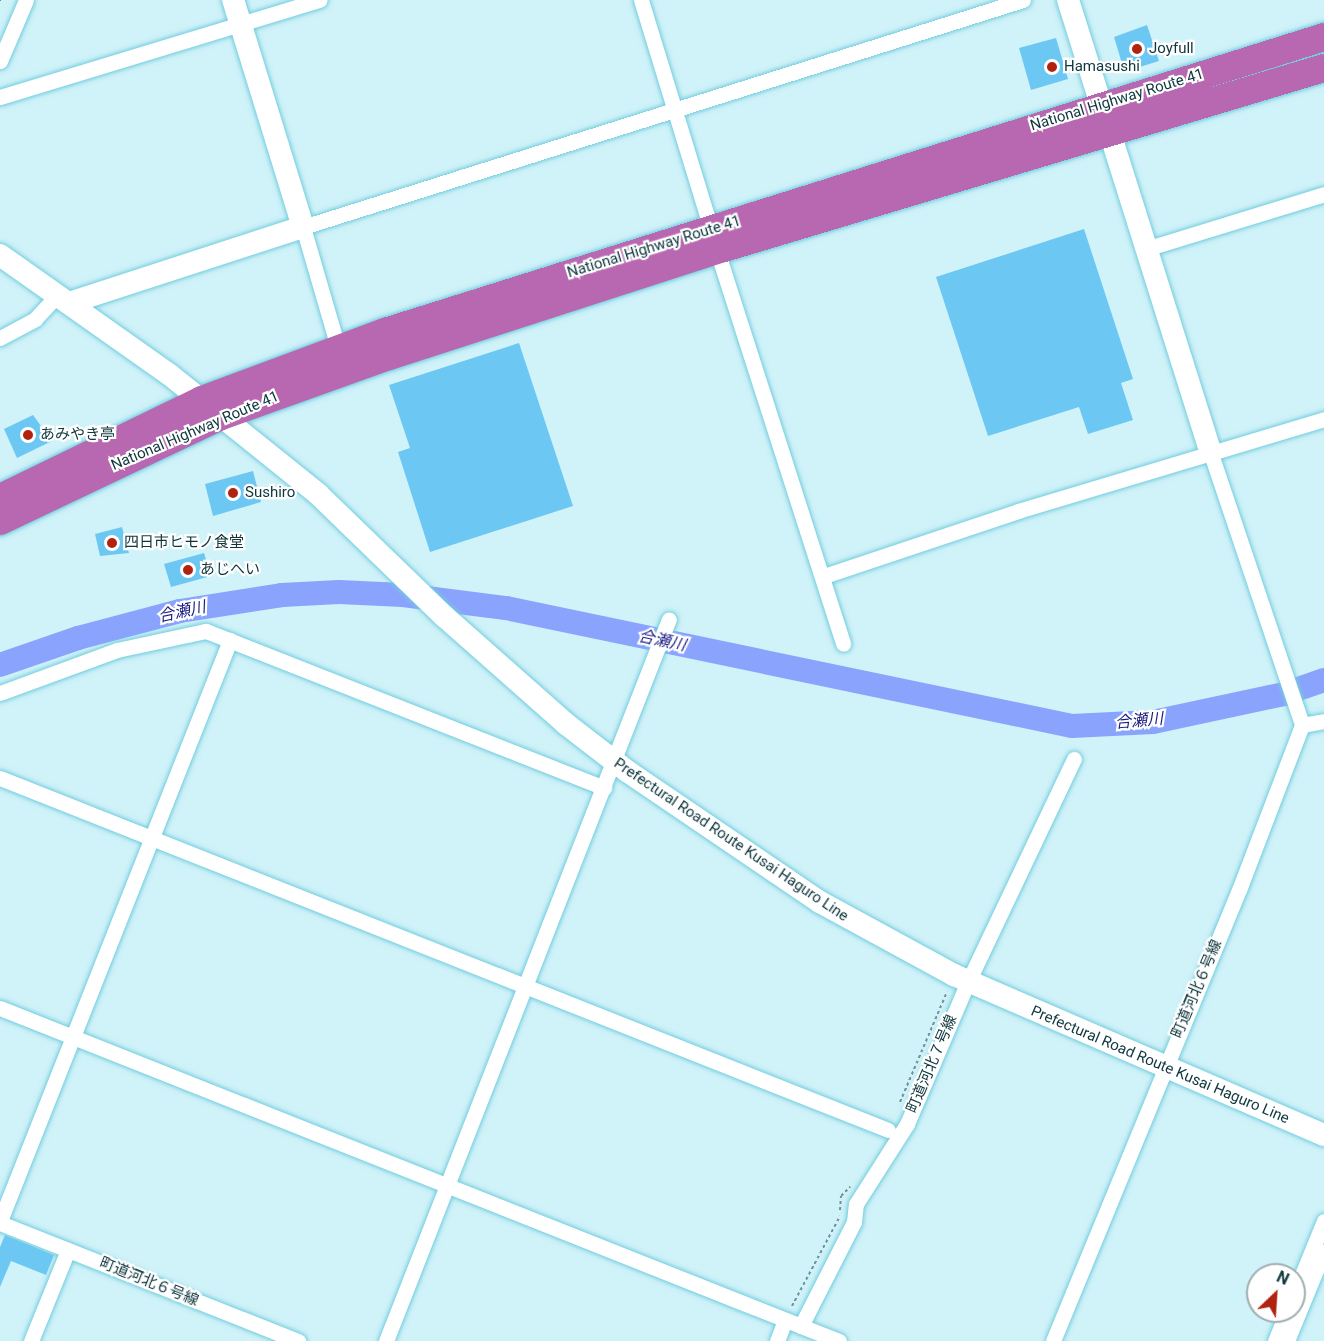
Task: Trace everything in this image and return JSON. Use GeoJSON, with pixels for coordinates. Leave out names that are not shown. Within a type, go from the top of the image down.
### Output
{"type":"FeatureCollection","features":[{"type":"Feature","properties":{"kind":"highway","name":"National Highway Route 41"},"geometry":{"type":"LineString","coordinates":[[0,498],[385,332],[1100,105],[1324,37]]}},
{"type":"Feature","properties":{"kind":"highway","name":"National Highway Route 41"},"geometry":{"type":"LineString","coordinates":[[0,521],[212,408],[389,356],[724,248],[1110,135],[1324,68]]}},
{"type":"Feature","properties":{"kind":"main road"},"geometry":{"type":"LineString","coordinates":[[63,299],[303,227],[233,0]]}},
{"type":"Feature","properties":{"kind":"main road"},"geometry":{"type":"LineString","coordinates":[[1068,0],[1100,105],[1149,248],[1210,451]]}},
{"type":"Feature","properties":{"kind":"main road","name":"Prefectural Road Route Kusai Haguro Line"},"geometry":{"type":"LineString","coordinates":[[0,255],[212,408],[319,495],[444,616],[614,761],[820,902],[961,978],[1164,1068],[1324,1135]]}},
{"type":"Feature","properties":{"kind":"street"},"geometry":{"type":"LineString","coordinates":[[0,61],[26,0]]}},
{"type":"Feature","properties":{"kind":"street"},"geometry":{"type":"LineString","coordinates":[[0,97],[320,0]]}},
{"type":"Feature","properties":{"kind":"street"},"geometry":{"type":"LineString","coordinates":[[641,0],[708,219]]}},
{"type":"Feature","properties":{"kind":"street"},"geometry":{"type":"LineString","coordinates":[[339,351],[303,227],[1023,0]]}},
{"type":"Feature","properties":{"kind":"street"},"geometry":{"type":"LineString","coordinates":[[1149,248],[1324,194]]}},
{"type":"Feature","properties":{"kind":"street"},"geometry":{"type":"LineString","coordinates":[[720,260],[824,576],[843,644]]}},
{"type":"Feature","properties":{"kind":"street"},"geometry":{"type":"LineString","coordinates":[[0,338],[35,319],[63,299]]}},
{"type":"Feature","properties":{"kind":"street"},"geometry":{"type":"LineString","coordinates":[[824,576],[1210,451],[1324,419]]}},
{"type":"Feature","properties":{"kind":"street"},"geometry":{"type":"LineString","coordinates":[[1210,451],[1302,724],[1324,721]]}},
{"type":"Feature","properties":{"kind":"street"},"geometry":{"type":"LineString","coordinates":[[386,1341],[669,619]]}},
{"type":"Feature","properties":{"kind":"street"},"geometry":{"type":"LineString","coordinates":[[0,693],[117,650],[194,631],[206,631],[604,788]]}},
{"type":"Feature","properties":{"kind":"street"},"geometry":{"type":"LineString","coordinates":[[0,1222],[230,640]]}},
{"type":"Feature","properties":{"kind":"street","name":"町道河北６号線"},"geometry":{"type":"LineString","coordinates":[[1053,1341],[1285,775],[1302,724]]}},
{"type":"Feature","properties":{"kind":"street","name":"町道河北７号線"},"geometry":{"type":"LineString","coordinates":[[801,1326],[854,1222],[856,1204],[907,1124],[961,978],[1074,759]]}},
{"type":"Feature","properties":{"kind":"street"},"geometry":{"type":"LineString","coordinates":[[0,778],[888,1130]]}},
{"type":"Feature","properties":{"kind":"street"},"geometry":{"type":"LineString","coordinates":[[0,1008],[838,1341]]}},
{"type":"Feature","properties":{"kind":"street"},"geometry":{"type":"LineString","coordinates":[[1306,1265],[1324,1221]]}},
{"type":"Feature","properties":{"kind":"street","name":"町道河北６号線"},"geometry":{"type":"LineString","coordinates":[[0,1222],[298,1341]]}},
{"type":"Feature","properties":{"kind":"street"},"geometry":{"type":"LineString","coordinates":[[31,1341],[68,1250]]}},
{"type":"Feature","properties":{"kind":"street"},"geometry":{"type":"LineString","coordinates":[[1287,1341],[1324,1251]]}},
{"type":"Feature","properties":{"kind":"street"},"geometry":{"type":"LineString","coordinates":[[777,1341],[785,1320]]}},
{"type":"Feature","properties":{"kind":"street"},"geometry":{"type":"LineString","coordinates":[[1275,1341],[1282,1323]]}},
{"type":"Feature","properties":{"kind":"path"},"geometry":{"type":"LineString","coordinates":[[888,1130],[961,978]]}},
{"type":"Feature","properties":{"kind":"path"},"geometry":{"type":"LineString","coordinates":[[785,1320],[840,1215],[841,1196],[854,1183]]}},
{"type":"Feature","properties":{"kind":"building"},"geometry":{"type":"Polygon","coordinates":[[[1147,25],[1159,61],[1130,70],[1123,67],[1114,37],[1147,25]]]}},
{"type":"Feature","properties":{"kind":"building"},"geometry":{"type":"Polygon","coordinates":[[[1056,38],[1068,79],[1031,90],[1019,48],[1056,38]]]}},
{"type":"Feature","properties":{"kind":"building"},"geometry":{"type":"Polygon","coordinates":[[[1084,229],[1133,379],[1121,383],[1133,420],[1088,434],[1079,407],[988,436],[936,277],[1084,229]]]}},
{"type":"Feature","properties":{"kind":"building"},"geometry":{"type":"Polygon","coordinates":[[[519,343],[573,506],[430,552],[398,452],[410,448],[389,385],[519,343]]]}},
{"type":"Feature","properties":{"kind":"building","name":"あみやき亭"},"geometry":{"type":"Polygon","coordinates":[[[33,415],[52,441],[17,458],[4,429],[33,415]]]}},
{"type":"Feature","properties":{"kind":"building","name":"Sushiro"},"geometry":{"type":"Polygon","coordinates":[[[253,471],[261,502],[213,516],[205,484],[253,471]]]}},
{"type":"Feature","properties":{"kind":"building","name":"四日市ヒモノ食堂"},"geometry":{"type":"Polygon","coordinates":[[[122,527],[129,553],[100,556],[95,534],[122,527]]]}},
{"type":"Feature","properties":{"kind":"building","name":"あじへい"},"geometry":{"type":"Polygon","coordinates":[[[204,553],[211,576],[171,587],[164,564],[204,553]]]}},
{"type":"Feature","properties":{"kind":"building"},"geometry":{"type":"Polygon","coordinates":[[[5,1235],[54,1255],[46,1275],[11,1261],[0,1287],[0,1247],[5,1235]]]}},
{"type":"Feature","properties":{"kind":"waterway","name":"合瀬川"},"geometry":{"type":"LineString","coordinates":[[0,665],[78,638],[180,611],[282,595],[339,592],[403,595],[506,608],[1072,726],[1153,722],[1284,694],[1324,680]]}},
{"type":"Feature","properties":{"kind":"place","name":"Joyfull"},"geometry":{"type":"Point","coordinates":[1137,49]}},
{"type":"Feature","properties":{"kind":"place","name":"Hamasushi"},"geometry":{"type":"Point","coordinates":[1052,67]}},
{"type":"Feature","properties":{"kind":"place","name":"あみやき亭"},"geometry":{"type":"Point","coordinates":[28,435]}},
{"type":"Feature","properties":{"kind":"place","name":"Sushiro"},"geometry":{"type":"Point","coordinates":[233,493]}},
{"type":"Feature","properties":{"kind":"place","name":"四日市ヒモノ食堂"},"geometry":{"type":"Point","coordinates":[112,543]}},
{"type":"Feature","properties":{"kind":"place","name":"あじへい"},"geometry":{"type":"Point","coordinates":[188,570]}}]}
